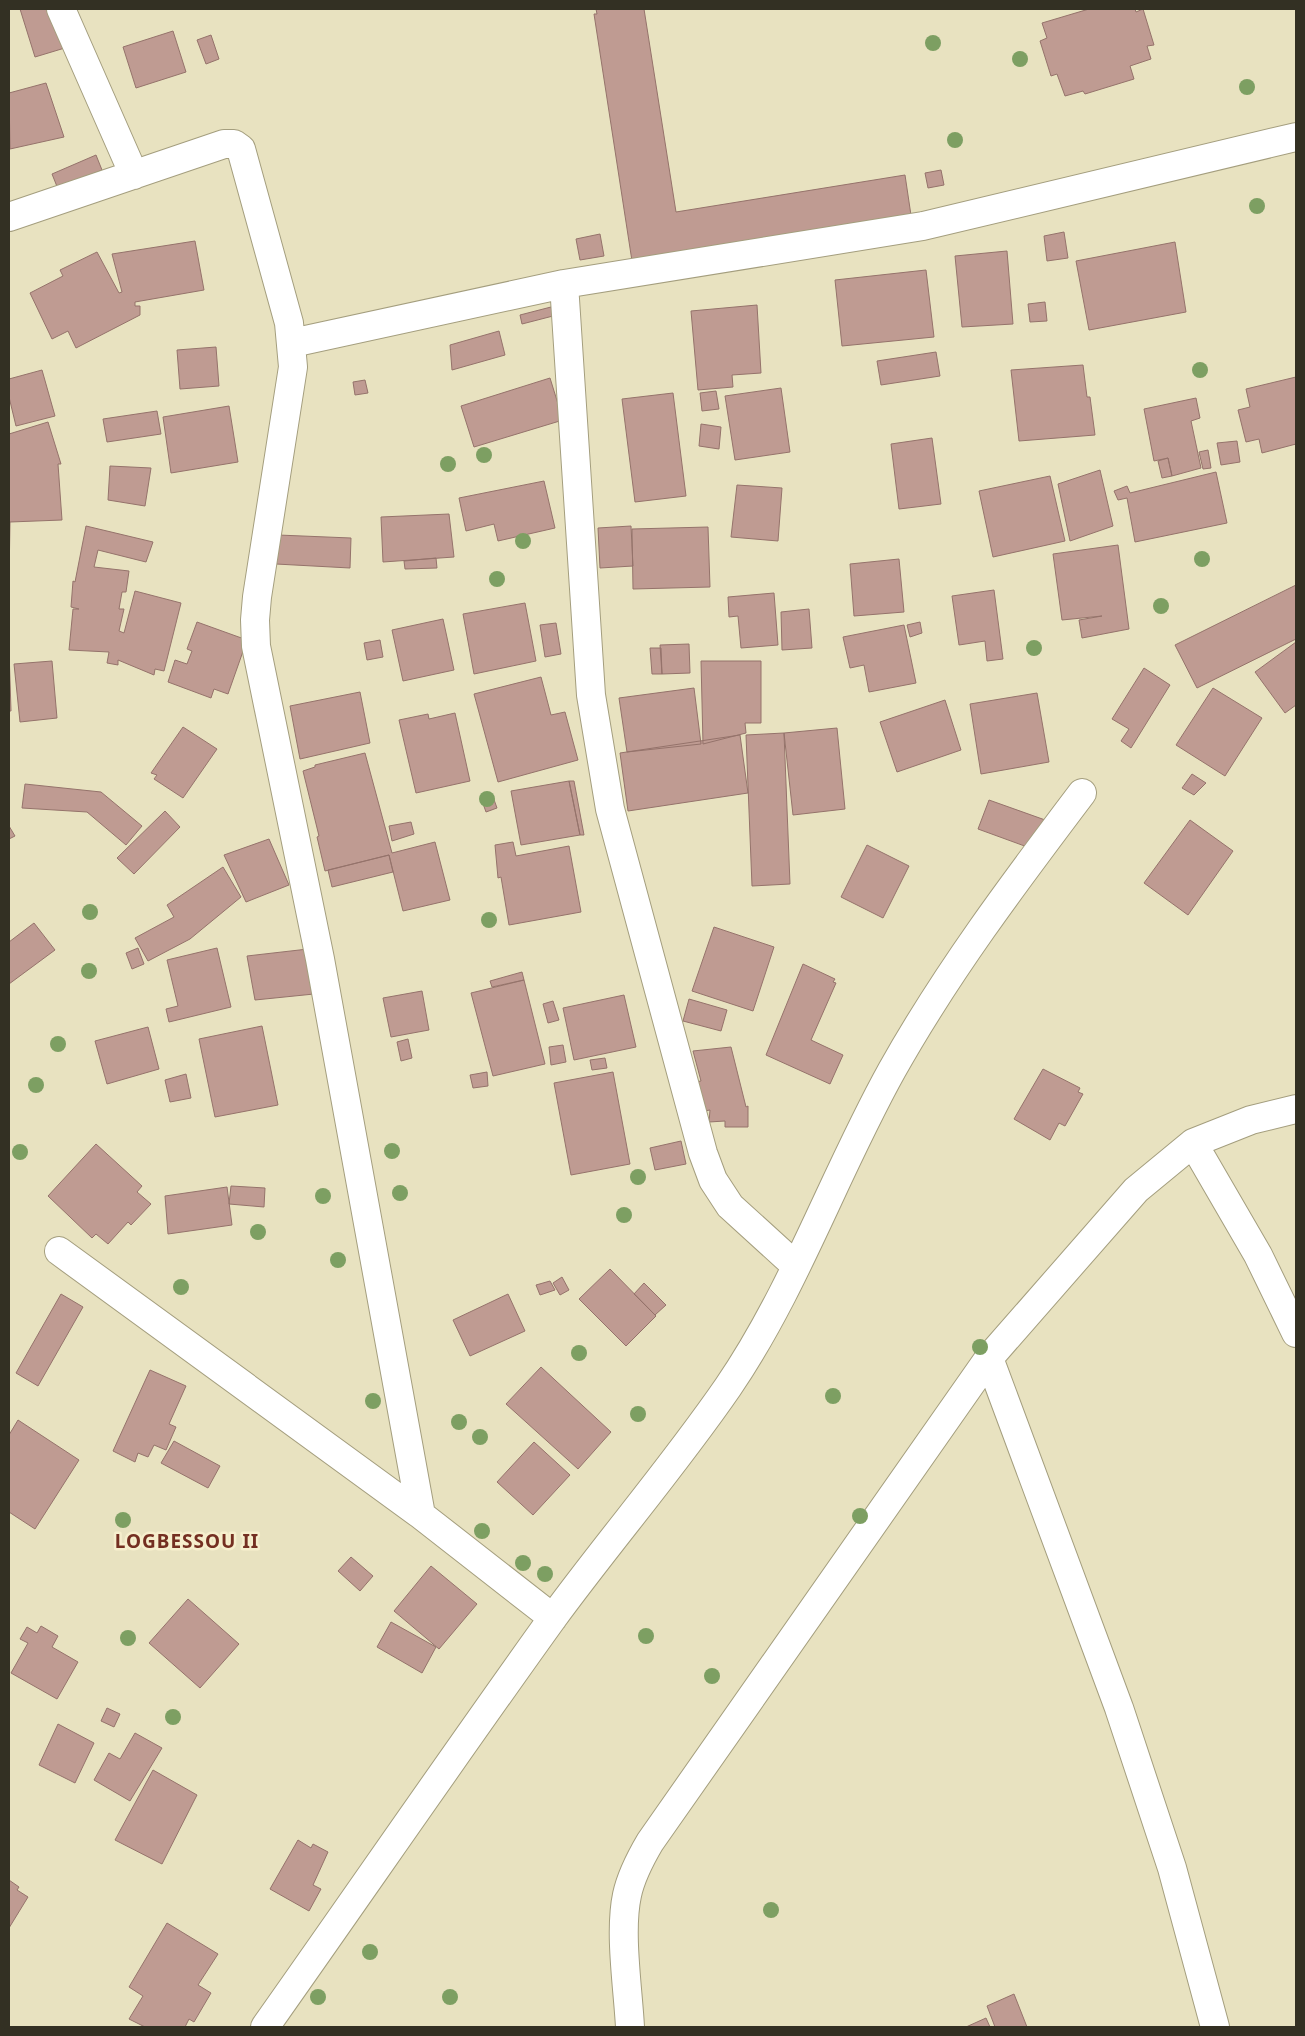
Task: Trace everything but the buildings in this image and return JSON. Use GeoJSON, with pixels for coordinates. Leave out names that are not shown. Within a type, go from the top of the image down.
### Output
{"type":"FeatureCollection","features":[{"type":"Feature","properties":{"kind":"street"},"geometry":{"type":"LineString","coordinates":[[61,9],[134,175]]}},
{"type":"Feature","properties":{"kind":"street"},"geometry":{"type":"LineString","coordinates":[[292,343],[564,284],[924,226],[1296,137]]}},
{"type":"Feature","properties":{"kind":"street"},"geometry":{"type":"LineString","coordinates":[[9,217],[224,144],[234,144],[241,149],[289,323],[292,343],[292,367],[257,596],[255,620],[256,646],[320,959],[421,1515]]}},
{"type":"Feature","properties":{"kind":"street"},"geometry":{"type":"LineString","coordinates":[[564,284],[591,695],[610,809],[700,1144],[713,1180],[730,1206],[796,1266]]}},
{"type":"Feature","properties":{"kind":"street"},"geometry":{"type":"LineString","coordinates":[[265,2027],[553,1618],[728,1387],[759,1336],[796,1266],[891,1073],[934,1000],[979,930],[1082,793]]}},
{"type":"Feature","properties":{"kind":"street"},"geometry":{"type":"LineString","coordinates":[[630,2027],[625,1932],[627,1896],[637,1864],[656,1834],[989,1358],[1136,1190],[1193,1143],[1251,1120],[1296,1109]]}},
{"type":"Feature","properties":{"kind":"street"},"geometry":{"type":"LineString","coordinates":[[1193,1143],[1258,1255],[1283,1302],[1296,1333]]}},
{"type":"Feature","properties":{"kind":"street"},"geometry":{"type":"LineString","coordinates":[[59,1251],[421,1515],[553,1618]]}},
{"type":"Feature","properties":{"kind":"street"},"geometry":{"type":"LineString","coordinates":[[989,1358],[1119,1708],[1172,1868],[1215,2027]]}},
{"type":"Feature","properties":{"kind":"district","name":"LOGBESSOU II"},"geometry":{"type":"Point","coordinates":[187,1541]}}]}
